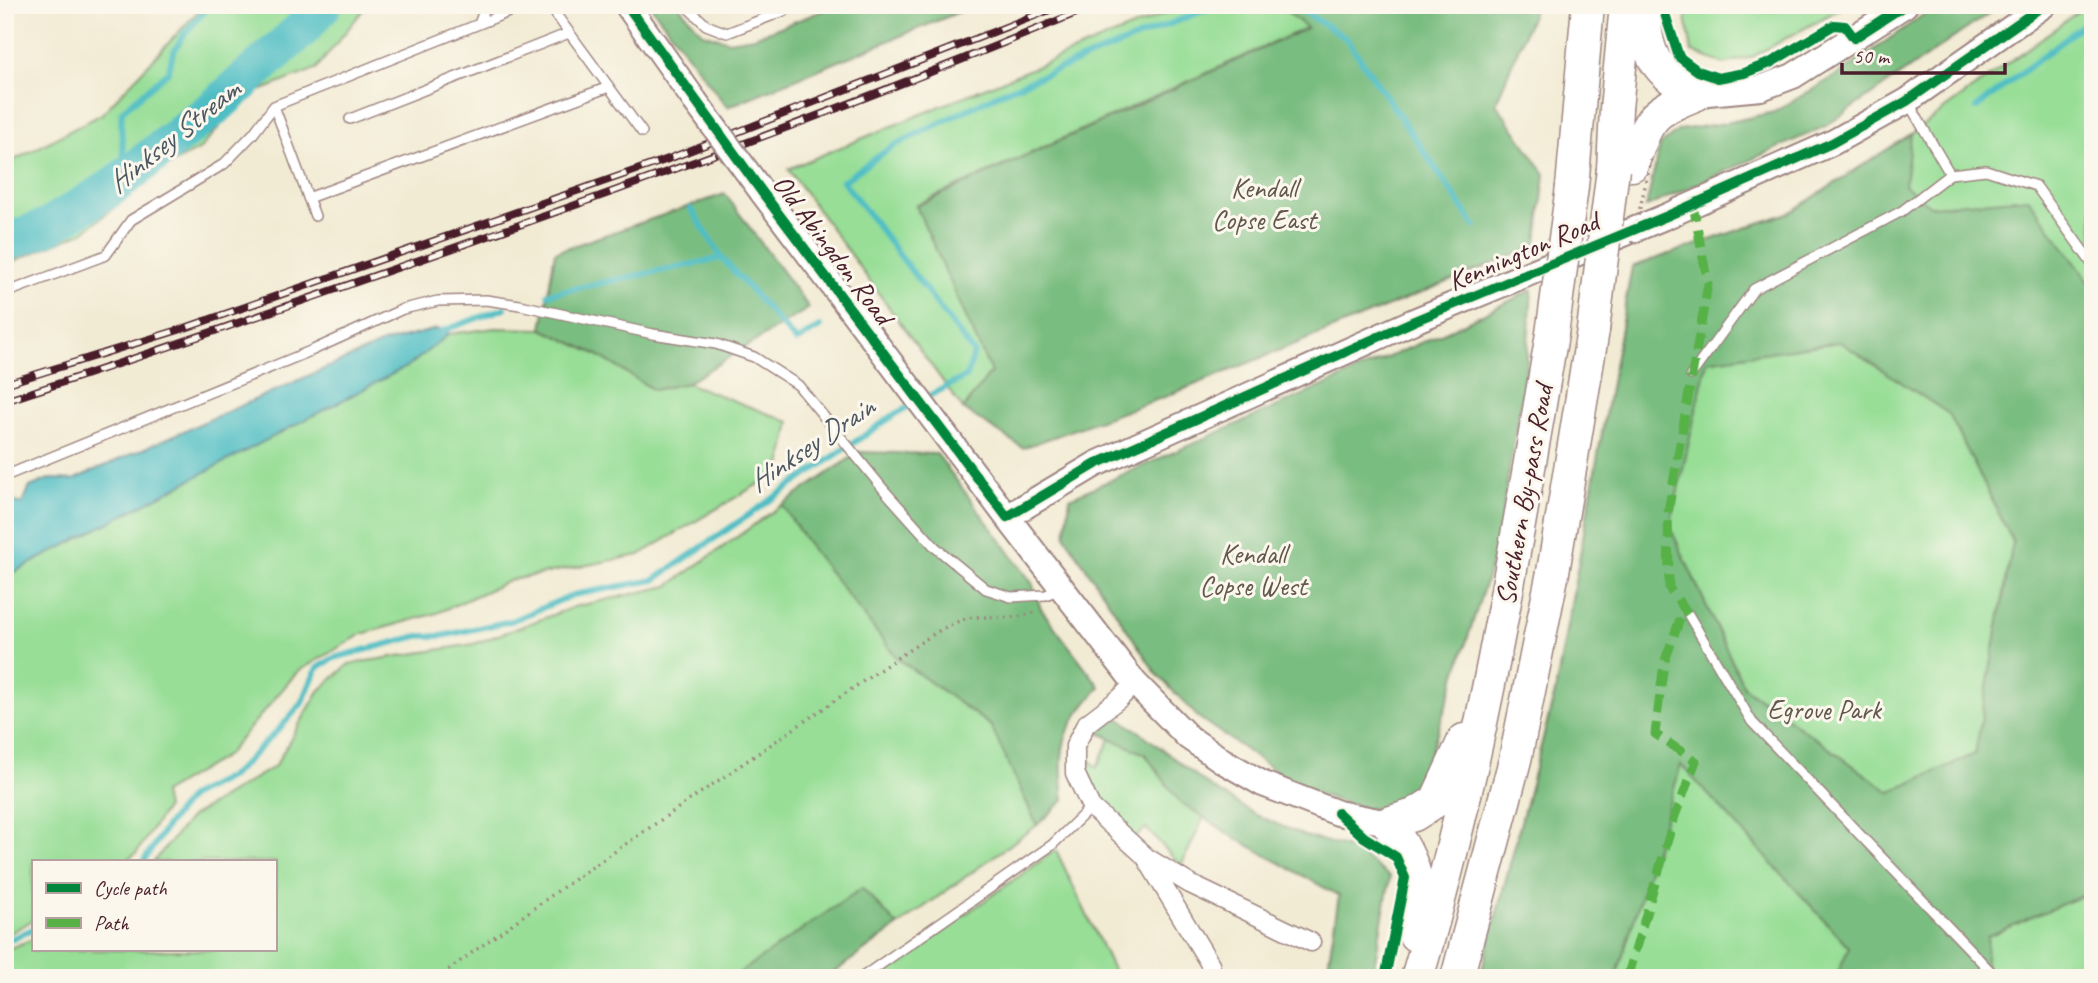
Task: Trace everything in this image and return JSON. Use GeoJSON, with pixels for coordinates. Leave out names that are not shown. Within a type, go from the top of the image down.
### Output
{"type":"FeatureCollection","features":[{"type":"Feature","properties":{"kind":"highway","name":"Southern By-pass Road"},"geometry":{"type":"LineString","coordinates":[[1417,978],[1452,848],[1490,684],[1552,334],[1572,187],[1588,5]]}},
{"type":"Feature","properties":{"kind":"highway","name":"Southern By-pass Road"},"geometry":{"type":"LineString","coordinates":[[1457,978],[1515,760],[1553,572],[1592,330],[1616,258],[1632,165],[1616,109],[1626,5]]}},
{"type":"Feature","properties":{"kind":"highway"},"geometry":{"type":"LineString","coordinates":[[1643,5],[1646,31],[1655,62],[1670,80],[1698,94]]}},
{"type":"Feature","properties":{"kind":"highway"},"geometry":{"type":"LineString","coordinates":[[1632,165],[1654,115],[1672,104],[1698,94]]}},
{"type":"Feature","properties":{"kind":"highway"},"geometry":{"type":"LineString","coordinates":[[1410,978],[1419,896],[1407,850],[1388,823],[1415,815],[1436,801],[1490,684]]}},
{"type":"Feature","properties":{"kind":"street","name":"Old Abingdon Road"},"geometry":{"type":"LineString","coordinates":[[627,5],[905,383],[1135,683],[1188,737],[1263,784],[1338,813],[1388,823]]}},
{"type":"Feature","properties":{"kind":"street"},"geometry":{"type":"LineString","coordinates":[[1698,94],[1761,88],[1793,76],[1905,5]]}},
{"type":"Feature","properties":{"kind":"street","name":"Kennington Road"},"geometry":{"type":"LineString","coordinates":[[1007,517],[1096,464],[1413,321],[1832,144],[1907,101],[2044,5]]}},
{"type":"Feature","properties":{"kind":"street"},"geometry":{"type":"LineString","coordinates":[[1135,683],[1086,724],[1074,747],[1075,773],[1091,807],[1145,856],[1190,884],[1311,942]]}},
{"type":"Feature","properties":{"kind":"street"},"geometry":{"type":"LineString","coordinates":[[1145,856],[1210,964],[1213,978]]}},
{"type":"Feature","properties":{"kind":"lane"},"geometry":{"type":"LineString","coordinates":[[479,24],[486,5]]}},
{"type":"Feature","properties":{"kind":"lane"},"geometry":{"type":"LineString","coordinates":[[5,293],[106,255],[131,220],[223,164],[253,134],[274,106],[526,5]]}},
{"type":"Feature","properties":{"kind":"lane"},"geometry":{"type":"LineString","coordinates":[[549,5],[642,132]]}},
{"type":"Feature","properties":{"kind":"lane"},"geometry":{"type":"LineString","coordinates":[[685,5],[706,25],[727,33],[799,5]]}},
{"type":"Feature","properties":{"kind":"lane"},"geometry":{"type":"LineString","coordinates":[[350,118],[569,33]]}},
{"type":"Feature","properties":{"kind":"lane"},"geometry":{"type":"LineString","coordinates":[[308,198],[609,88]]}},
{"type":"Feature","properties":{"kind":"lane"},"geometry":{"type":"LineString","coordinates":[[1907,101],[1950,174]]}},
{"type":"Feature","properties":{"kind":"lane"},"geometry":{"type":"LineString","coordinates":[[274,106],[315,216]]}},
{"type":"Feature","properties":{"kind":"lane"},"geometry":{"type":"LineString","coordinates":[[1691,375],[1754,289],[1902,211],[1950,174],[1986,170],[2036,186],[2093,265]]}},
{"type":"Feature","properties":{"kind":"lane"},"geometry":{"type":"LineString","coordinates":[[5,476],[313,350],[403,309],[438,301],[486,300],[520,304],[653,334],[716,344],[754,357],[798,385],[884,490],[935,547],[986,589],[1011,597],[1046,595],[1065,590]]}},
{"type":"Feature","properties":{"kind":"lane"},"geometry":{"type":"LineString","coordinates":[[1688,614],[1752,722],[1997,978]]}},
{"type":"Feature","properties":{"kind":"lane"},"geometry":{"type":"LineString","coordinates":[[861,978],[1052,845],[1091,807]]}},
{"type":"Feature","properties":{"kind":"path"},"geometry":{"type":"LineString","coordinates":[[1616,258],[1632,165]]}},
{"type":"Feature","properties":{"kind":"path"},"geometry":{"type":"LineString","coordinates":[[437,978],[566,885],[897,658],[952,625],[973,617],[1020,618],[1041,609],[1065,590]]}},
{"type":"Feature","properties":{"kind":"green space"},"geometry":{"type":"Polygon","coordinates":[[[204,5],[367,5],[316,69],[247,96],[199,150],[172,163],[83,232],[5,265],[5,165],[102,114],[204,5]]]}},
{"type":"Feature","properties":{"kind":"green space"},"geometry":{"type":"Polygon","coordinates":[[[650,5],[678,5],[702,33],[729,41],[754,37],[838,5],[976,5],[727,107],[650,5]]]}},
{"type":"Feature","properties":{"kind":"green space"},"geometry":{"type":"Polygon","coordinates":[[[1186,5],[1279,5],[1308,27],[916,205],[991,372],[963,409],[788,169],[1186,5]]]}},
{"type":"Feature","properties":{"kind":"green space","name":"Kendall Copse East"},"geometry":{"type":"Polygon","coordinates":[[[1279,5],[1536,5],[1496,103],[1545,174],[1535,260],[1524,251],[1167,396],[1023,448],[963,409],[991,372],[916,206],[1307,28],[1279,5]]]}},
{"type":"Feature","properties":{"kind":"green space"},"geometry":{"type":"Polygon","coordinates":[[[1684,5],[1847,5],[1752,57],[1724,64],[1692,52],[1684,5]]]}},
{"type":"Feature","properties":{"kind":"green space"},"geometry":{"type":"Polygon","coordinates":[[[1937,5],[2001,5],[1826,126],[1646,207],[1660,145],[1679,130],[1774,112],[1844,71],[1937,5]]]}},
{"type":"Feature","properties":{"kind":"green space","name":"Egrove Park"},"geometry":{"type":"Polygon","coordinates":[[[2087,5],[2093,5],[2093,978],[1480,978],[1555,693],[1632,267],[1791,212],[1911,134],[2087,5]]]}},
{"type":"Feature","properties":{"kind":"green space","name":"Egrove Park"},"geometry":{"type":"Polygon","coordinates":[[[1911,134],[1905,185],[1930,206],[2028,198],[2093,287],[2093,891],[1988,936],[1984,978],[1836,978],[1849,947],[1681,765],[1616,978],[1480,978],[1555,693],[1632,267],[1791,212],[1911,134]],[[1840,342],[1707,361],[1670,527],[1744,687],[1890,792],[1975,754],[2013,542],[1949,414],[1840,342]]]}},
{"type":"Feature","properties":{"kind":"green space"},"geometry":{"type":"Polygon","coordinates":[[[725,194],[809,308],[687,383],[654,390],[596,354],[542,329],[555,252],[725,194]]]}},
{"type":"Feature","properties":{"kind":"green space","name":"Kendall Copse West"},"geometry":{"type":"Polygon","coordinates":[[[1532,290],[1526,369],[1496,550],[1419,789],[1406,802],[1385,809],[1364,808],[1341,802],[1297,786],[1198,717],[1156,673],[1065,536],[1070,498],[1452,329],[1532,290]]]}},
{"type":"Feature","properties":{"kind":"green space"},"geometry":{"type":"Polygon","coordinates":[[[495,328],[542,329],[596,354],[654,390],[687,383],[790,422],[780,471],[639,555],[511,580],[437,613],[362,634],[297,672],[227,755],[163,793],[166,808],[137,852],[127,860],[32,860],[32,921],[5,936],[5,500],[22,504],[30,487],[49,479],[73,480],[383,343],[437,329],[449,334],[495,328]]]}},
{"type":"Feature","properties":{"kind":"green space"},"geometry":{"type":"Polygon","coordinates":[[[859,452],[937,454],[1032,583],[1041,609],[1100,687],[1070,727],[1066,738],[1062,764],[1064,800],[1037,825],[991,726],[897,658],[810,547],[782,505],[859,452]]]}},
{"type":"Feature","properties":{"kind":"green space"},"geometry":{"type":"Polygon","coordinates":[[[782,505],[810,547],[897,658],[991,726],[1037,825],[826,978],[5,978],[5,950],[32,939],[32,951],[276,951],[276,860],[155,860],[191,817],[275,766],[319,691],[349,664],[474,644],[574,607],[668,586],[782,505]]]}},
{"type":"Feature","properties":{"kind":"green space"},"geometry":{"type":"Polygon","coordinates":[[[1118,718],[1212,788],[1258,816],[1305,836],[1353,849],[1390,877],[1372,978],[1326,978],[1339,896],[1232,836],[1179,801],[1145,754],[1097,732],[1118,718]]]}},
{"type":"Feature","properties":{"kind":"green space"},"geometry":{"type":"Polygon","coordinates":[[[1111,737],[1145,754],[1179,801],[1204,817],[1181,866],[1146,828],[1133,840],[1095,793],[1090,782],[1087,758],[1097,767],[1111,737]]]}},
{"type":"Feature","properties":{"kind":"green space"},"geometry":{"type":"Polygon","coordinates":[[[1056,850],[1117,978],[875,978],[1056,850]]]}},
{"type":"Feature","properties":{"kind":"green space"},"geometry":{"type":"Polygon","coordinates":[[[862,888],[898,926],[826,978],[732,978],[862,888]]]}},
{"type":"Feature","properties":{"kind":"water"},"geometry":{"type":"Polygon","coordinates":[[[437,329],[449,334],[410,365],[5,577],[6,499],[22,504],[30,487],[49,479],[73,480],[383,343],[437,329]]]}},
{"type":"Feature","properties":{"kind":"waterway"},"geometry":{"type":"LineString","coordinates":[[125,176],[122,111],[168,72],[173,53],[185,33],[210,5]]}},
{"type":"Feature","properties":{"kind":"waterway","name":"Hinksey Stream"},"geometry":{"type":"LineString","coordinates":[[5,243],[49,226],[111,188],[215,107],[301,30],[323,5]]}},
{"type":"Feature","properties":{"kind":"waterway","name":"Hinksey Drain"},"geometry":{"type":"LineString","coordinates":[[925,398],[967,376],[974,353],[843,181],[893,146],[1007,90],[1217,5]]}},
{"type":"Feature","properties":{"kind":"waterway"},"geometry":{"type":"LineString","coordinates":[[1298,5],[1301,10],[1346,38],[1475,226]]}},
{"type":"Feature","properties":{"kind":"waterway"},"geometry":{"type":"LineString","coordinates":[[1976,108],[2093,17]]}},
{"type":"Feature","properties":{"kind":"waterway"},"geometry":{"type":"LineString","coordinates":[[691,209],[722,258]]}},
{"type":"Feature","properties":{"kind":"waterway"},"geometry":{"type":"LineString","coordinates":[[548,294],[722,258],[796,341],[820,327]]}},
{"type":"Feature","properties":{"kind":"waterway"},"geometry":{"type":"LineString","coordinates":[[442,331],[505,308]]}},
{"type":"Feature","properties":{"kind":"waterway","name":"Hinksey Drain"},"geometry":{"type":"LineString","coordinates":[[144,860],[190,797],[233,775],[280,728],[302,703],[317,668],[334,658],[418,636],[442,636],[511,621],[573,595],[654,580],[915,403]]}},
{"type":"Feature","properties":{"kind":"waterway","name":"Hinksey Drain"},"geometry":{"type":"LineString","coordinates":[[5,942],[32,929]]}},
{"type":"Feature","properties":{"kind":"railway"},"geometry":{"type":"LineString","coordinates":[[5,384],[185,328],[671,158],[1062,5]]}},
{"type":"Feature","properties":{"kind":"railway"},"geometry":{"type":"LineString","coordinates":[[5,401],[237,324],[626,187],[862,99],[1095,5]]}},
{"type":"Feature","properties":{"kind":"marked path"},"geometry":{"type":"LineString","coordinates":[[1688,614],[1669,588],[1668,512],[1708,284],[1693,205]]}},
{"type":"Feature","properties":{"kind":"marked path"},"geometry":{"type":"LineString","coordinates":[[1627,978],[1675,816],[1696,761],[1655,734],[1664,663],[1684,608]]}},
{"type":"Feature","properties":{"kind":"cycle path"},"geometry":{"type":"LineString","coordinates":[[627,5],[762,192],[1007,517],[1096,464],[1414,321],[1667,216],[1832,143],[1907,101],[2044,5]]}},
{"type":"Feature","properties":{"kind":"cycle path"},"geometry":{"type":"LineString","coordinates":[[1665,5],[1665,14],[1679,57],[1698,71],[1718,78],[1744,73],[1770,63],[1834,25],[1845,26],[1854,38],[1905,5]]}},
{"type":"Feature","properties":{"kind":"cycle path"},"geometry":{"type":"LineString","coordinates":[[1338,813],[1364,837],[1396,857],[1405,878],[1385,978]]}}]}
